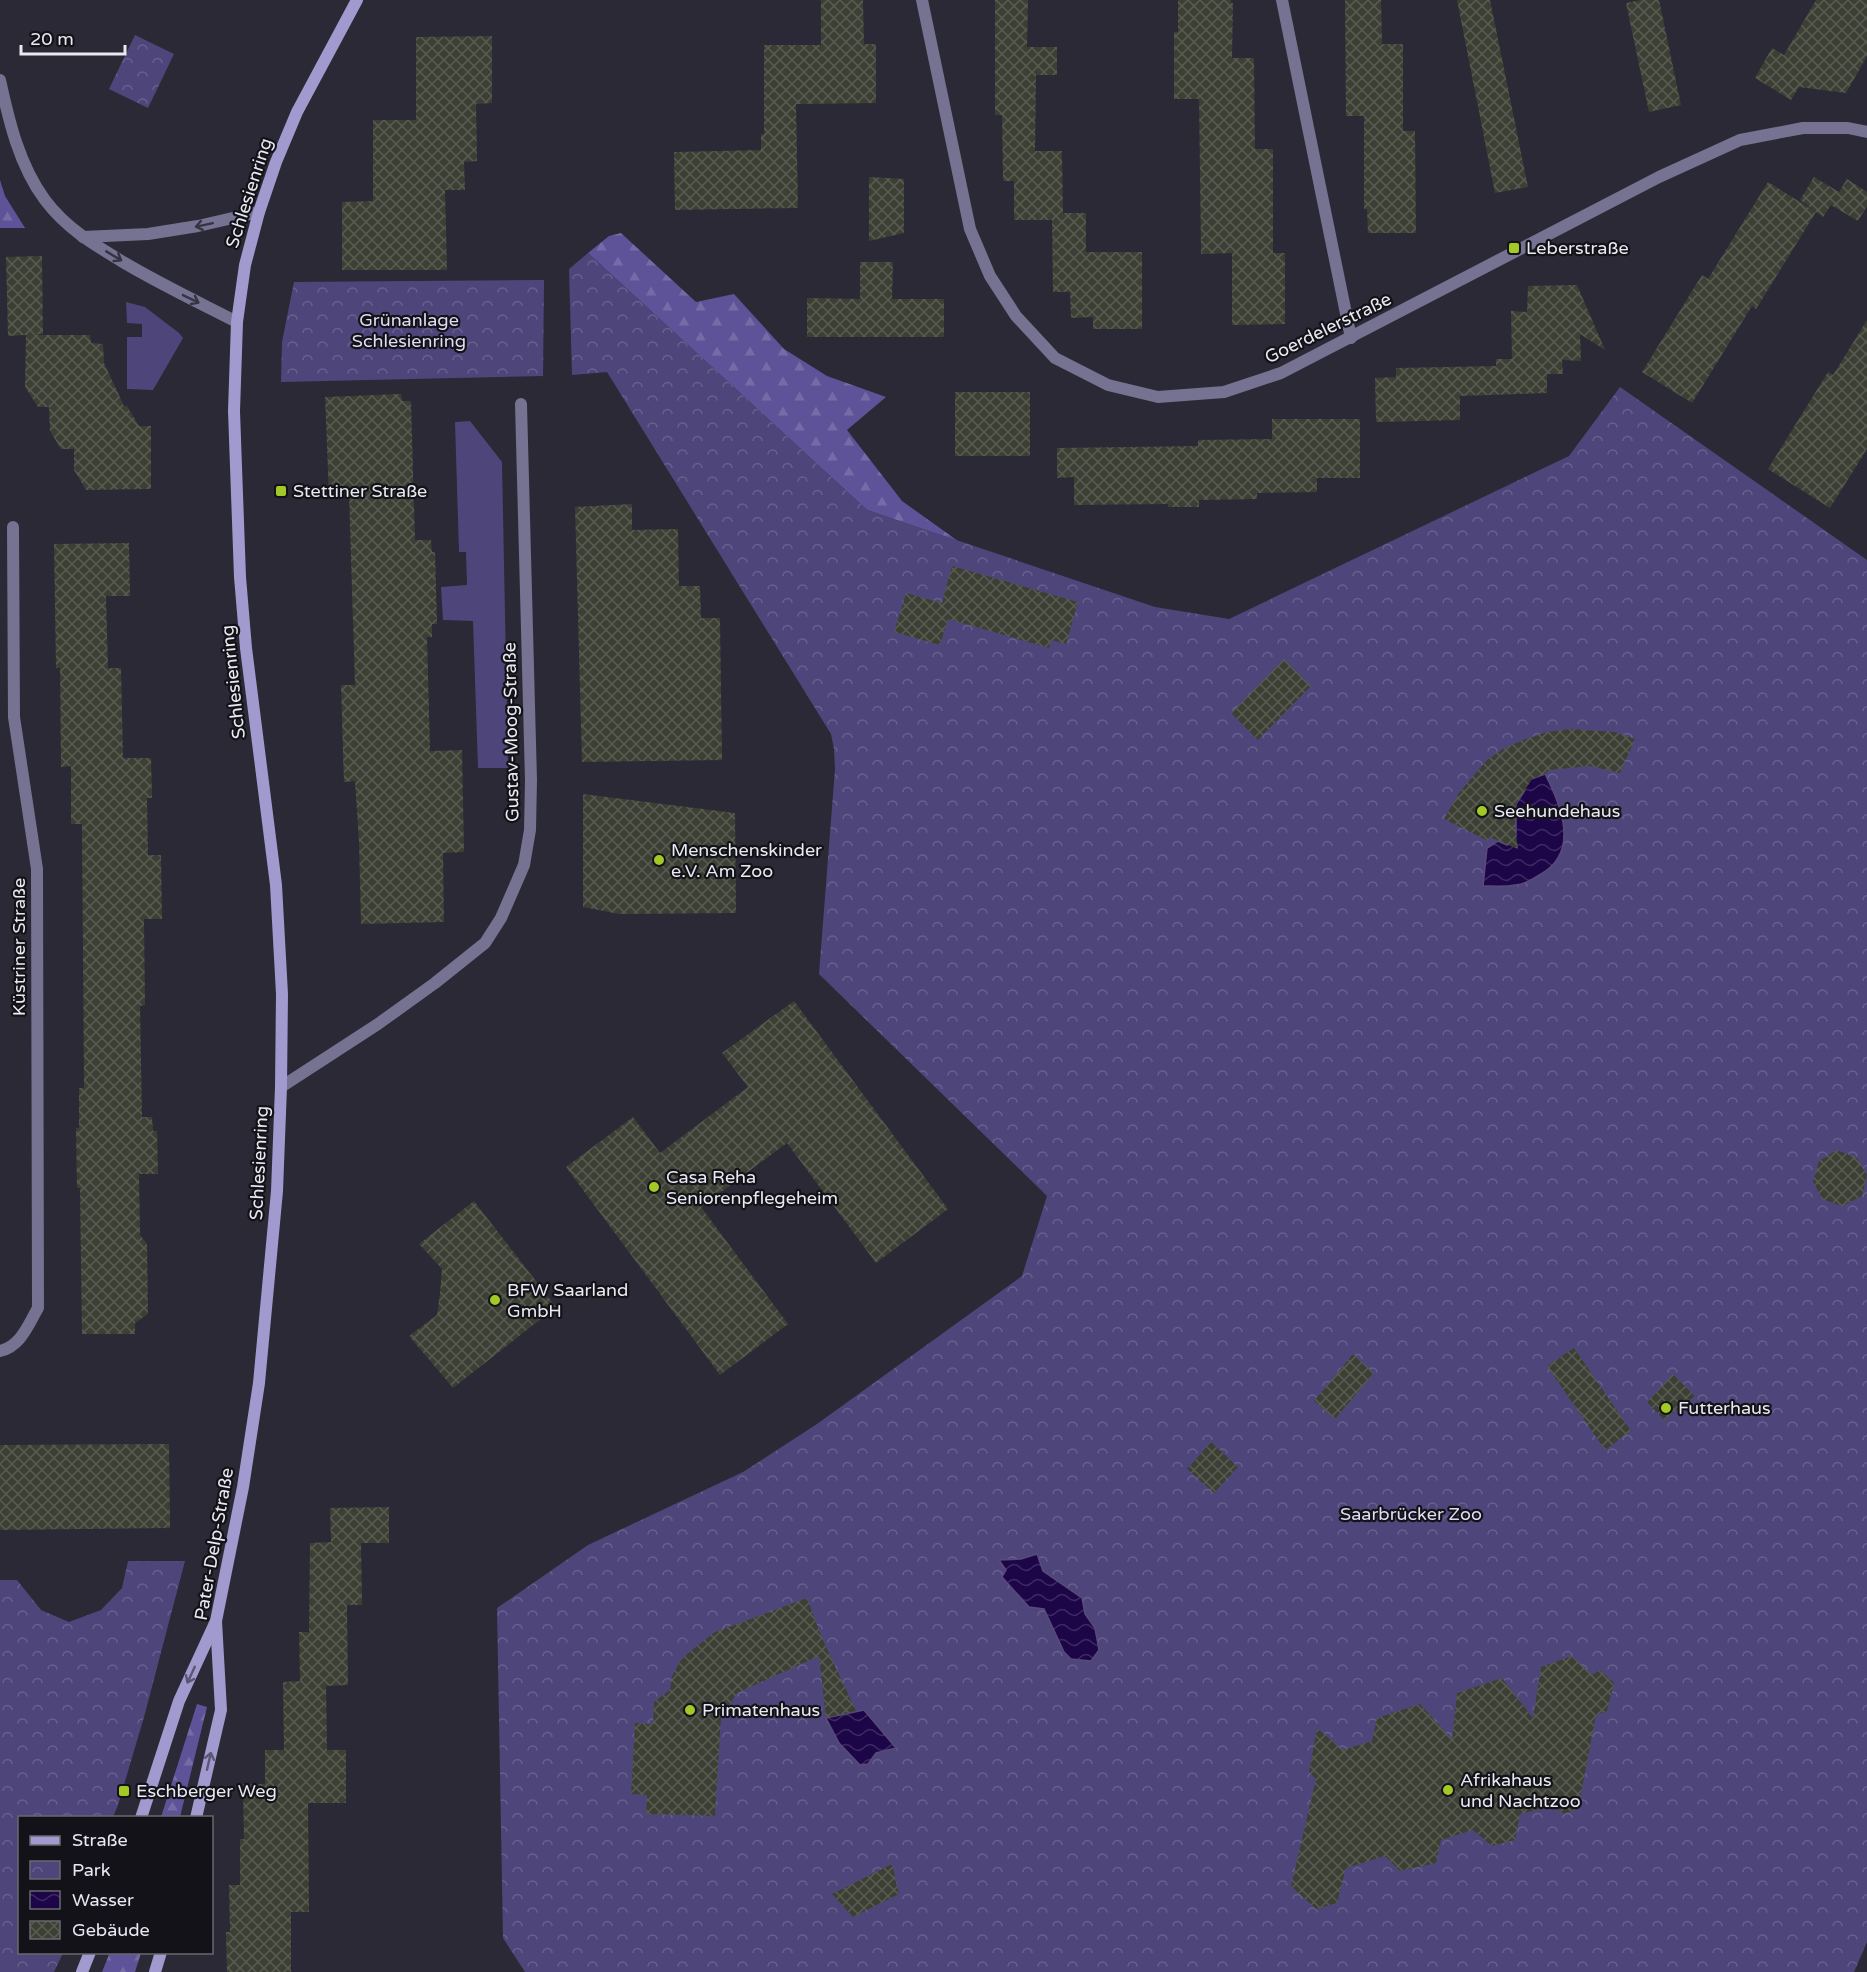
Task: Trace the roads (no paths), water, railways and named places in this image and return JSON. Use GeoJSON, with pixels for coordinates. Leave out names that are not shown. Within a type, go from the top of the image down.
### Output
{"type":"FeatureCollection","features":[{"type":"Feature","properties":{"kind":"street","name":"Schlesienring"},"geometry":{"type":"LineString","coordinates":[[259,1383],[278,1191],[282,994],[276,885],[246,648],[240,577],[234,411],[237,322],[245,265],[259,212],[276,162],[297,112],[357,0]]}},
{"type":"Feature","properties":{"kind":"street","name":"Goerdelerstraße"},"geometry":{"type":"LineString","coordinates":[[922,0],[970,229],[990,276],[1016,316],[1054,358],[1108,385],[1158,398],[1224,392],[1281,373],[1659,177],[1740,140],[1803,128],[1848,128],[1867,132]]}},
{"type":"Feature","properties":{"kind":"street"},"geometry":{"type":"LineString","coordinates":[[1282,0],[1351,338]]}},
{"type":"Feature","properties":{"kind":"street"},"geometry":{"type":"LineString","coordinates":[[0,80],[10,125],[26,167],[43,198],[61,220],[82,237],[145,275],[237,322]]}},
{"type":"Feature","properties":{"kind":"street"},"geometry":{"type":"LineString","coordinates":[[82,237],[148,234],[198,226],[259,212]]}},
{"type":"Feature","properties":{"kind":"street","name":"Gustav-Moog-Straße"},"geometry":{"type":"LineString","coordinates":[[281,1087],[378,1024],[485,943],[510,899],[524,865],[530,830],[531,780],[521,404]]}},
{"type":"Feature","properties":{"kind":"street","name":"Küstriner Straße"},"geometry":{"type":"LineString","coordinates":[[0,1351],[9,1349],[22,1338],[38,1308],[37,869],[14,717],[13,527]]}},
{"type":"Feature","properties":{"kind":"street","name":"Pater-Delp-Straße"},"geometry":{"type":"LineString","coordinates":[[196,1816],[221,1710],[216,1621],[243,1487],[259,1383]]}},
{"type":"Feature","properties":{"kind":"street"},"geometry":{"type":"LineString","coordinates":[[142,1816],[179,1701],[216,1621]]}},
{"type":"Feature","properties":{"kind":"street"},"geometry":{"type":"LineString","coordinates":[[82,1972],[90,1954]]}},
{"type":"Feature","properties":{"kind":"street"},"geometry":{"type":"LineString","coordinates":[[155,1972],[160,1954]]}},
{"type":"Feature","properties":{"kind":"water"},"geometry":{"type":"Polygon","coordinates":[[[1545,774],[1557,800],[1564,827],[1564,841],[1560,853],[1553,865],[1526,882],[1507,886],[1483,886],[1487,848],[1498,841],[1507,845],[1516,836],[1516,804],[1525,790],[1523,782],[1545,774]]]}},
{"type":"Feature","properties":{"kind":"water"},"geometry":{"type":"Polygon","coordinates":[[[1037,1554],[1043,1571],[1082,1598],[1085,1614],[1095,1628],[1099,1650],[1091,1661],[1071,1659],[1064,1652],[1044,1609],[1029,1607],[1002,1577],[1006,1570],[999,1560],[1021,1559],[1037,1554]]]}},
{"type":"Feature","properties":{"kind":"water"},"geometry":{"type":"Polygon","coordinates":[[[864,1710],[896,1748],[876,1753],[868,1764],[860,1765],[839,1743],[826,1718],[864,1710]]]}},
{"type":"Feature","properties":{"kind":"place","name":"Leberstraße"},"geometry":{"type":"Point","coordinates":[1514,248]}},
{"type":"Feature","properties":{"kind":"place","name":"Stettiner Straße"},"geometry":{"type":"Point","coordinates":[281,491]}},
{"type":"Feature","properties":{"kind":"place","name":"Seehundehaus"},"geometry":{"type":"Point","coordinates":[1482,811]}},
{"type":"Feature","properties":{"kind":"place","name":"Menschenskinder e.V. Am Zoo"},"geometry":{"type":"Point","coordinates":[659,860]}},
{"type":"Feature","properties":{"kind":"place","name":"Casa Reha Seniorenpflegeheim"},"geometry":{"type":"Point","coordinates":[654,1187]}},
{"type":"Feature","properties":{"kind":"place","name":"BFW Saarland GmbH"},"geometry":{"type":"Point","coordinates":[495,1300]}},
{"type":"Feature","properties":{"kind":"place","name":"Futterhaus"},"geometry":{"type":"Point","coordinates":[1666,1408]}},
{"type":"Feature","properties":{"kind":"place","name":"Primatenhaus"},"geometry":{"type":"Point","coordinates":[690,1710]}},
{"type":"Feature","properties":{"kind":"place","name":"Afrikahaus und Nachtzoo"},"geometry":{"type":"Point","coordinates":[1448,1790]}},
{"type":"Feature","properties":{"kind":"place","name":"Eschberger Weg"},"geometry":{"type":"Point","coordinates":[124,1791]}},
{"type":"Feature","properties":{"kind":"park label","name":"Grünanlage Schlesienring"},"geometry":{"type":"Point","coordinates":[409,330]}},
{"type":"Feature","properties":{"kind":"park label","name":"Saarbrücker Zoo"},"geometry":{"type":"Point","coordinates":[1411,1514]}}]}
